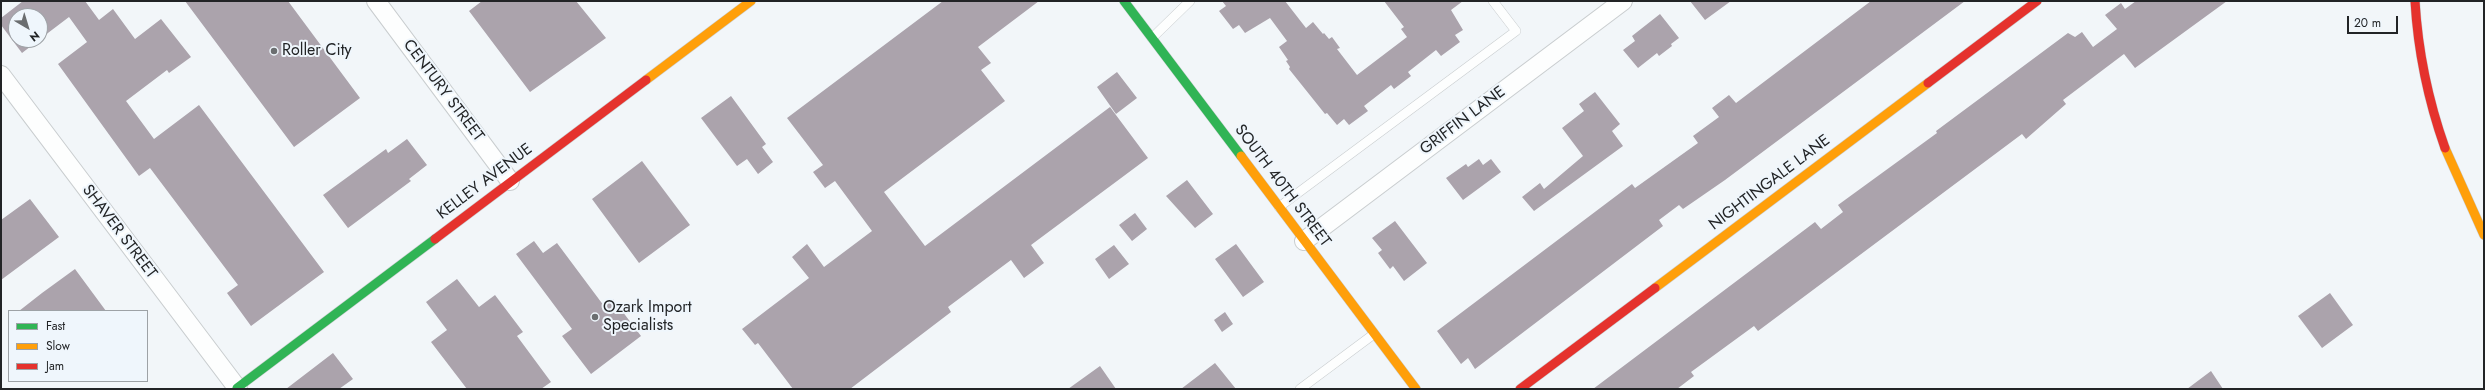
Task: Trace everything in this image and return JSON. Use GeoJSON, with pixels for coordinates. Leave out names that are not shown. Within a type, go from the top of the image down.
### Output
{"type":"FeatureCollection","features":[{"type":"Feature","properties":{"kind":"main road","name":"KELLEY AVENUE"},"geometry":{"type":"LineString","coordinates":[[237,388],[751,1]]}},
{"type":"Feature","properties":{"kind":"main road","name":"SOUTH 40TH STREET"},"geometry":{"type":"LineString","coordinates":[[1124,1],[1416,389]]}},
{"type":"Feature","properties":{"kind":"main road","name":"NIGHTINGALE LANE"},"geometry":{"type":"LineString","coordinates":[[1520,389],[2037,1]]}},
{"type":"Feature","properties":{"kind":"main road"},"geometry":{"type":"LineString","coordinates":[[2415,1],[2419,51],[2440,134],[2466,202],[2484,235]]}},
{"type":"Feature","properties":{"kind":"street","name":"CENTURY STREET"},"geometry":{"type":"LineString","coordinates":[[376,1],[510,181]]}},
{"type":"Feature","properties":{"kind":"street","name":"GRIFFIN LANE"},"geometry":{"type":"LineString","coordinates":[[1304,241],[1623,1]]}},
{"type":"Feature","properties":{"kind":"street","name":"SHAVER STREET"},"geometry":{"type":"LineString","coordinates":[[1,75],[237,388]]}},
{"type":"Feature","properties":{"kind":"lane"},"geometry":{"type":"LineString","coordinates":[[1152,38],[1190,1]]}},
{"type":"Feature","properties":{"kind":"lane"},"geometry":{"type":"LineString","coordinates":[[1279,207],[1516,31],[1493,1]]}},
{"type":"Feature","properties":{"kind":"lane"},"geometry":{"type":"LineString","coordinates":[[1300,389],[1374,334]]}},
{"type":"Feature","properties":{"kind":"building"},"geometry":{"type":"Polygon","coordinates":[[[23,1],[85,1],[99,20],[113,9],[135,39],[161,19],[191,57],[169,73],[167,70],[126,101],[154,139],[199,105],[324,272],[251,326],[227,293],[238,285],[150,168],[139,176],[58,64],[87,42],[69,17],[48,33],[48,8],[14,8],[23,1]]]}},
{"type":"Feature","properties":{"kind":"building","name":"Roller City"},"geometry":{"type":"Polygon","coordinates":[[[185,1],[288,1],[360,98],[294,147],[185,1]]]}},
{"type":"Feature","properties":{"kind":"building"},"geometry":{"type":"Polygon","coordinates":[[[482,1],[576,1],[606,38],[530,92],[469,11],[482,1]]]}},
{"type":"Feature","properties":{"kind":"building"},"geometry":{"type":"Polygon","coordinates":[[[943,1],[1039,1],[978,47],[991,63],[981,70],[1005,101],[884,192],[925,246],[1110,107],[1148,158],[1031,245],[1044,263],[1024,278],[1011,260],[948,307],[951,312],[850,389],[793,389],[758,343],[755,345],[742,329],[809,278],[792,257],[807,244],[824,267],[872,231],[835,181],[825,188],[813,172],[823,165],[787,118],[943,1]]]}},
{"type":"Feature","properties":{"kind":"building"},"geometry":{"type":"Polygon","coordinates":[[[1222,1],[1285,1],[1306,28],[1313,22],[1329,39],[1332,37],[1340,48],[1337,49],[1357,75],[1407,37],[1401,29],[1404,27],[1384,1],[1463,1],[1451,10],[1463,30],[1455,35],[1460,42],[1441,56],[1436,50],[1408,72],[1411,76],[1394,89],[1391,85],[1364,106],[1368,111],[1349,125],[1344,119],[1337,125],[1327,113],[1325,114],[1289,69],[1290,67],[1286,61],[1288,60],[1279,47],[1287,41],[1270,18],[1245,33],[1239,25],[1233,29],[1219,11],[1226,6],[1222,1]]]}},
{"type":"Feature","properties":{"kind":"building"},"geometry":{"type":"Polygon","coordinates":[[[1690,1],[1731,1],[1705,20],[1690,1]]]}},
{"type":"Feature","properties":{"kind":"building"},"geometry":{"type":"Polygon","coordinates":[[[1871,1],[1965,1],[1725,180],[1683,209],[1679,205],[1659,220],[1663,226],[1475,369],[1468,358],[1461,364],[1437,331],[1632,184],[1635,188],[1698,143],[1693,136],[1719,117],[1712,108],[1729,95],[1736,103],[1871,1]]]}},
{"type":"Feature","properties":{"kind":"building"},"geometry":{"type":"Polygon","coordinates":[[[2136,1],[2227,1],[2135,68],[2124,54],[2063,100],[2066,104],[2026,139],[2022,134],[1758,331],[1754,326],[1691,372],[1694,376],[1677,389],[1593,389],[1815,222],[1821,229],[1843,212],[1838,205],[1937,133],[1936,131],[2068,33],[2075,37],[2082,32],[2093,47],[2117,29],[2105,15],[2121,3],[2125,9],[2136,1]]]}},
{"type":"Feature","properties":{"kind":"building"},"geometry":{"type":"Polygon","coordinates":[[[8,13],[8,34],[1,25],[1,18],[8,13]]]}},
{"type":"Feature","properties":{"kind":"building"},"geometry":{"type":"Polygon","coordinates":[[[1660,14],[1679,38],[1671,44],[1672,46],[1659,56],[1657,53],[1638,68],[1623,50],[1635,41],[1632,36],[1660,14]]]}},
{"type":"Feature","properties":{"kind":"building"},"geometry":{"type":"Polygon","coordinates":[[[18,48],[29,48],[22,53],[18,48]]]}},
{"type":"Feature","properties":{"kind":"building"},"geometry":{"type":"Polygon","coordinates":[[[1117,72],[1137,98],[1116,114],[1097,87],[1117,72]]]}},
{"type":"Feature","properties":{"kind":"building"},"geometry":{"type":"Polygon","coordinates":[[[1595,92],[1620,124],[1612,131],[1623,146],[1534,211],[1522,197],[1540,183],[1544,189],[1583,156],[1562,128],[1584,111],[1579,104],[1595,92]]]}},
{"type":"Feature","properties":{"kind":"building"},"geometry":{"type":"Polygon","coordinates":[[[731,96],[766,144],[762,147],[773,162],[758,174],[747,159],[737,166],[701,118],[731,96]]]}},
{"type":"Feature","properties":{"kind":"building"},"geometry":{"type":"Polygon","coordinates":[[[407,139],[427,165],[409,179],[411,181],[348,228],[323,195],[386,149],[388,153],[407,139]]]}},
{"type":"Feature","properties":{"kind":"building"},"geometry":{"type":"Polygon","coordinates":[[[1479,159],[1483,165],[1491,159],[1501,172],[1463,200],[1446,178],[1466,164],[1468,167],[1479,159]]]}},
{"type":"Feature","properties":{"kind":"building"},"geometry":{"type":"Polygon","coordinates":[[[642,161],[690,225],[639,263],[592,199],[642,161]]]}},
{"type":"Feature","properties":{"kind":"building"},"geometry":{"type":"Polygon","coordinates":[[[1187,180],[1213,214],[1195,228],[1166,196],[1187,180]]]}},
{"type":"Feature","properties":{"kind":"building"},"geometry":{"type":"Polygon","coordinates":[[[30,199],[59,237],[1,280],[1,220],[30,199]]]}},
{"type":"Feature","properties":{"kind":"building"},"geometry":{"type":"Polygon","coordinates":[[[1135,213],[1147,229],[1132,241],[1119,225],[1135,213]]]}},
{"type":"Feature","properties":{"kind":"building"},"geometry":{"type":"Polygon","coordinates":[[[1395,221],[1427,263],[1404,281],[1393,266],[1390,269],[1378,253],[1382,250],[1372,238],[1395,221]]]}},
{"type":"Feature","properties":{"kind":"building","name":"Ozark Import Specialists"},"geometry":{"type":"Polygon","coordinates":[[[534,241],[543,253],[557,243],[604,306],[613,299],[641,336],[591,374],[562,336],[572,329],[516,254],[534,241]]]}},
{"type":"Feature","properties":{"kind":"building"},"geometry":{"type":"Polygon","coordinates":[[[1236,244],[1264,282],[1243,297],[1215,259],[1236,244]]]}},
{"type":"Feature","properties":{"kind":"building"},"geometry":{"type":"Polygon","coordinates":[[[1114,245],[1129,264],[1109,279],[1095,259],[1114,245]]]}},
{"type":"Feature","properties":{"kind":"building"},"geometry":{"type":"Polygon","coordinates":[[[75,269],[105,310],[20,310],[75,269]]]}},
{"type":"Feature","properties":{"kind":"building"},"geometry":{"type":"Polygon","coordinates":[[[457,279],[479,307],[495,295],[523,332],[517,336],[551,382],[541,389],[467,389],[431,342],[447,330],[426,302],[457,279]]]}},
{"type":"Feature","properties":{"kind":"building"},"geometry":{"type":"Polygon","coordinates":[[[2330,293],[2353,325],[2322,348],[2298,316],[2330,293]]]}},
{"type":"Feature","properties":{"kind":"building"},"geometry":{"type":"Polygon","coordinates":[[[1225,312],[1233,324],[1222,332],[1214,320],[1225,312]]]}},
{"type":"Feature","properties":{"kind":"building"},"geometry":{"type":"Polygon","coordinates":[[[333,353],[353,379],[339,389],[286,389],[333,353]]]}},
{"type":"Feature","properties":{"kind":"building"},"geometry":{"type":"Polygon","coordinates":[[[1215,363],[1236,389],[1181,389],[1215,363]]]}},
{"type":"Feature","properties":{"kind":"building"},"geometry":{"type":"Polygon","coordinates":[[[1100,366],[1116,389],[1068,389],[1100,366]]]}},
{"type":"Feature","properties":{"kind":"building"},"geometry":{"type":"Polygon","coordinates":[[[2211,371],[2223,389],[2187,389],[2211,371]]]}},
{"type":"Feature","properties":{"kind":"traffic: fast"},"geometry":{"type":"LineString","coordinates":[[1124,1],[1241,156]]}},
{"type":"Feature","properties":{"kind":"traffic: fast"},"geometry":{"type":"LineString","coordinates":[[237,388],[435,239]]}},
{"type":"Feature","properties":{"kind":"traffic: slow"},"geometry":{"type":"LineString","coordinates":[[646,80],[751,1]]}},
{"type":"Feature","properties":{"kind":"traffic: slow"},"geometry":{"type":"LineString","coordinates":[[1655,288],[1928,83]]}},
{"type":"Feature","properties":{"kind":"traffic: slow"},"geometry":{"type":"LineString","coordinates":[[2445,148],[2484,235]]}},
{"type":"Feature","properties":{"kind":"traffic: slow"},"geometry":{"type":"LineString","coordinates":[[1241,156],[1416,389]]}},
{"type":"Feature","properties":{"kind":"traffic: jam"},"geometry":{"type":"LineString","coordinates":[[1928,83],[2037,1]]}},
{"type":"Feature","properties":{"kind":"traffic: jam"},"geometry":{"type":"LineString","coordinates":[[2415,1],[2421,57],[2429,94],[2445,148]]}},
{"type":"Feature","properties":{"kind":"traffic: jam"},"geometry":{"type":"LineString","coordinates":[[435,239],[646,80]]}},
{"type":"Feature","properties":{"kind":"traffic: jam"},"geometry":{"type":"LineString","coordinates":[[1520,389],[1655,288]]}},
{"type":"Feature","properties":{"kind":"place","name":"Roller City"},"geometry":{"type":"Point","coordinates":[274,51]}},
{"type":"Feature","properties":{"kind":"place","name":"Ozark Import Specialists"},"geometry":{"type":"Point","coordinates":[595,317]}}]}
